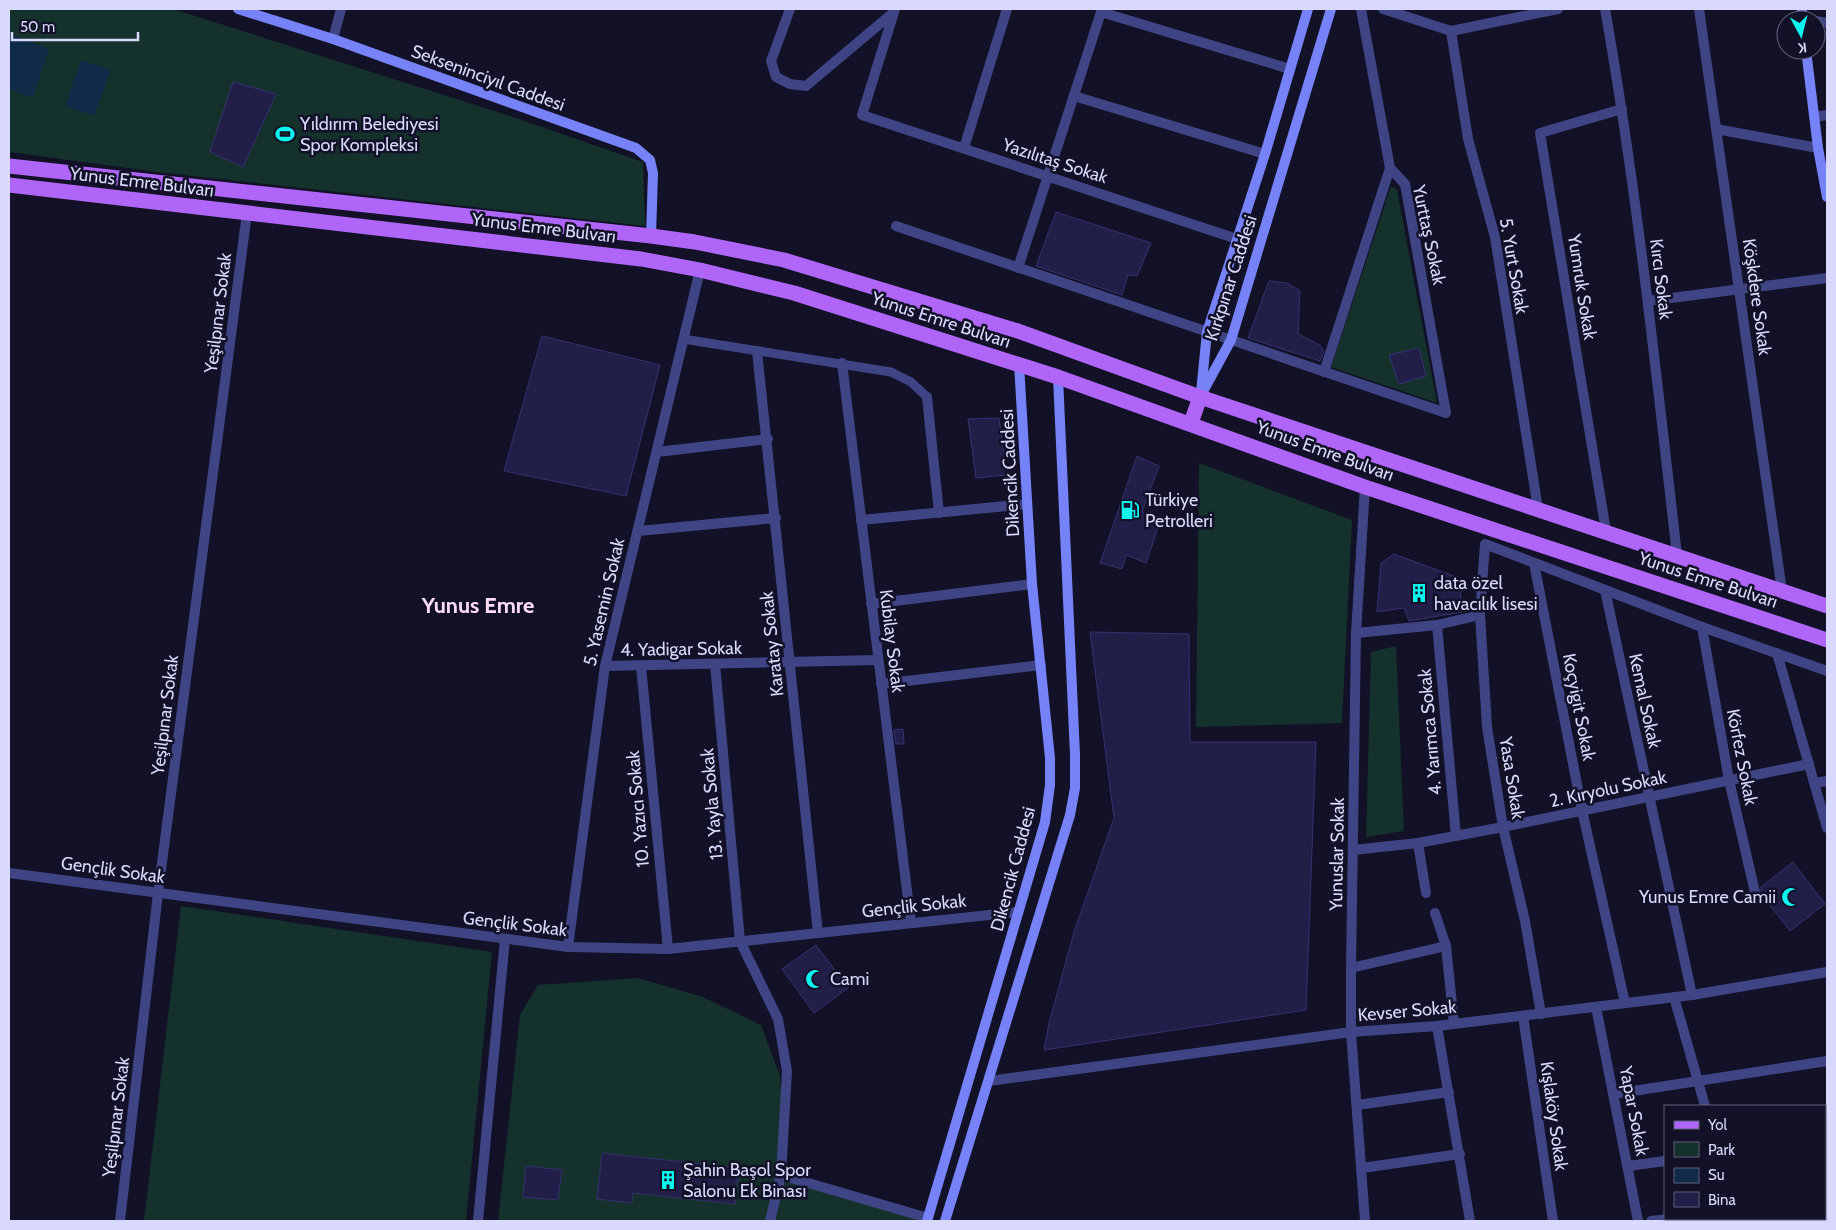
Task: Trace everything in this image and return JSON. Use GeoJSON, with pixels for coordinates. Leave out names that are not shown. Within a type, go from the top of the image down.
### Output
{"type":"FeatureCollection","features":[{"type":"Feature","properties":{"kind":"main road","name":"Sekseninciyıl Caddesi"},"geometry":{"type":"LineString","coordinates":[[238,9],[333,39],[636,148],[650,160],[653,173],[651,236]]}},
{"type":"Feature","properties":{"kind":"main road","name":"Kırkpınar Caddesi"},"geometry":{"type":"LineString","coordinates":[[1200,397],[1207,332],[1265,154],[1308,9]]}},
{"type":"Feature","properties":{"kind":"main road","name":"Kırkpınar Caddesi"},"geometry":{"type":"LineString","coordinates":[[1200,397],[1231,340],[1331,9]]}},
{"type":"Feature","properties":{"kind":"main road"},"geometry":{"type":"LineString","coordinates":[[1807,60],[1818,148],[1827,197]]}},
{"type":"Feature","properties":{"kind":"main road","name":"Yunus Emre Bulvarı"},"geometry":{"type":"LineString","coordinates":[[9,166],[651,236],[695,242],[784,260],[1025,334],[1200,397],[1827,606]]}},
{"type":"Feature","properties":{"kind":"main road","name":"Yunus Emre Bulvarı"},"geometry":{"type":"LineString","coordinates":[[9,185],[632,258],[700,270],[794,293],[1058,377],[1365,486],[1827,640]]}},
{"type":"Feature","properties":{"kind":"main road","name":"Dikencik Caddesi"},"geometry":{"type":"LineString","coordinates":[[928,1220],[1045,822],[1050,785],[1050,758],[1032,584],[1019,364]]}},
{"type":"Feature","properties":{"kind":"main road","name":"Dikencik Caddesi"},"geometry":{"type":"LineString","coordinates":[[945,1221],[1070,815],[1075,788],[1075,746],[1058,377]]}},
{"type":"Feature","properties":{"kind":"main road"},"geometry":{"type":"LineString","coordinates":[[1191,423],[1200,397]]}},
{"type":"Feature","properties":{"kind":"street"},"geometry":{"type":"LineString","coordinates":[[333,39],[341,9]]}},
{"type":"Feature","properties":{"kind":"street"},"geometry":{"type":"LineString","coordinates":[[790,9],[771,61],[776,77],[790,84],[806,86],[895,10]]}},
{"type":"Feature","properties":{"kind":"street"},"geometry":{"type":"LineString","coordinates":[[964,148],[1007,9]]}},
{"type":"Feature","properties":{"kind":"street","name":"Yurttaş Sokak"},"geometry":{"type":"LineString","coordinates":[[1324,372],[1446,413],[1405,184],[1390,168],[1361,9]]}},
{"type":"Feature","properties":{"kind":"street"},"geometry":{"type":"LineString","coordinates":[[1384,9],[1451,31],[1510,14],[1558,9]]}},
{"type":"Feature","properties":{"kind":"street","name":"Kırcı Sokak"},"geometry":{"type":"LineString","coordinates":[[1605,9],[1622,109],[1648,302],[1677,555]]}},
{"type":"Feature","properties":{"kind":"street","name":"Köşkdere Sokak"},"geometry":{"type":"LineString","coordinates":[[1699,9],[1782,591]]}},
{"type":"Feature","properties":{"kind":"street","name":"Yazılıtaş Sokak"},"geometry":{"type":"LineString","coordinates":[[895,10],[862,115],[1238,239]]}},
{"type":"Feature","properties":{"kind":"street"},"geometry":{"type":"LineString","coordinates":[[1018,268],[1102,10],[1290,69]]}},
{"type":"Feature","properties":{"kind":"street","name":"5. Yurt Sokak"},"geometry":{"type":"LineString","coordinates":[[1451,31],[1468,139],[1495,237],[1538,509]]}},
{"type":"Feature","properties":{"kind":"street"},"geometry":{"type":"LineString","coordinates":[[1074,96],[1265,154]]}},
{"type":"Feature","properties":{"kind":"street","name":"Yumruk Sokak"},"geometry":{"type":"LineString","coordinates":[[1606,531],[1540,133],[1622,109]]}},
{"type":"Feature","properties":{"kind":"street"},"geometry":{"type":"LineString","coordinates":[[1814,117],[1827,115]]}},
{"type":"Feature","properties":{"kind":"street"},"geometry":{"type":"LineString","coordinates":[[1716,129],[1818,148]]}},
{"type":"Feature","properties":{"kind":"street"},"geometry":{"type":"LineString","coordinates":[[896,226],[1324,372],[1390,168]]}},
{"type":"Feature","properties":{"kind":"street","name":"Yeşilpınar Sokak"},"geometry":{"type":"LineString","coordinates":[[120,1221],[158,893],[247,213]]}},
{"type":"Feature","properties":{"kind":"street","name":"5. Yasemin Sokak"},"geometry":{"type":"LineString","coordinates":[[568,947],[605,666],[700,270]]}},
{"type":"Feature","properties":{"kind":"street"},"geometry":{"type":"LineString","coordinates":[[1648,302],[1827,278]]}},
{"type":"Feature","properties":{"kind":"street","name":"Karatay Sokak"},"geometry":{"type":"LineString","coordinates":[[757,351],[768,439],[818,933]]}},
{"type":"Feature","properties":{"kind":"street","name":"Kubilay Sokak"},"geometry":{"type":"LineString","coordinates":[[842,363],[911,923]]}},
{"type":"Feature","properties":{"kind":"street"},"geometry":{"type":"LineString","coordinates":[[927,396],[939,512]]}},
{"type":"Feature","properties":{"kind":"street"},"geometry":{"type":"LineString","coordinates":[[657,452],[768,439]]}},
{"type":"Feature","properties":{"kind":"street","name":"Yunuslar Sokak"},"geometry":{"type":"LineString","coordinates":[[1364,1221],[1358,1105],[1351,1032],[1351,968],[1356,633],[1365,486]]}},
{"type":"Feature","properties":{"kind":"street"},"geometry":{"type":"LineString","coordinates":[[861,520],[1027,504]]}},
{"type":"Feature","properties":{"kind":"street"},"geometry":{"type":"LineString","coordinates":[[638,531],[776,518]]}},
{"type":"Feature","properties":{"kind":"street","name":"Yasa Sokak"},"geometry":{"type":"LineString","coordinates":[[1534,563],[1485,544],[1480,615],[1487,727],[1503,827],[1525,921],[1540,1014]]}},
{"type":"Feature","properties":{"kind":"street"},"geometry":{"type":"LineString","coordinates":[[1534,563],[1702,627],[1827,671]]}},
{"type":"Feature","properties":{"kind":"street","name":"Koçyigit Sokak"},"geometry":{"type":"LineString","coordinates":[[1534,563],[1582,810],[1625,1003]]}},
{"type":"Feature","properties":{"kind":"street"},"geometry":{"type":"LineString","coordinates":[[871,604],[1032,584]]}},
{"type":"Feature","properties":{"kind":"street","name":"Kemal Sokak"},"geometry":{"type":"LineString","coordinates":[[1605,590],[1692,995]]}},
{"type":"Feature","properties":{"kind":"street"},"geometry":{"type":"LineString","coordinates":[[1356,633],[1437,625],[1480,615]]}},
{"type":"Feature","properties":{"kind":"street","name":"4. Yarımca Sokak"},"geometry":{"type":"LineString","coordinates":[[1437,625],[1456,836]]}},
{"type":"Feature","properties":{"kind":"street","name":"Körfez Sokak"},"geometry":{"type":"LineString","coordinates":[[1702,627],[1729,780],[1755,892]]}},
{"type":"Feature","properties":{"kind":"street"},"geometry":{"type":"LineString","coordinates":[[1777,654],[1827,828]]}},
{"type":"Feature","properties":{"kind":"street","name":"4. Yadigar Sokak"},"geometry":{"type":"LineString","coordinates":[[605,666],[878,660]]}},
{"type":"Feature","properties":{"kind":"street","name":"13. Yayla Sokak"},"geometry":{"type":"LineString","coordinates":[[715,664],[740,941]]}},
{"type":"Feature","properties":{"kind":"street"},"geometry":{"type":"LineString","coordinates":[[881,684],[1040,665]]}},
{"type":"Feature","properties":{"kind":"street","name":"10. Yazıcı Sokak"},"geometry":{"type":"LineString","coordinates":[[641,666],[668,949]]}},
{"type":"Feature","properties":{"kind":"street","name":"2. Kıryolu Sokak"},"geometry":{"type":"LineString","coordinates":[[1353,850],[1418,843],[1456,836],[1810,764]]}},
{"type":"Feature","properties":{"kind":"street"},"geometry":{"type":"LineString","coordinates":[[1814,783],[1827,781]]}},
{"type":"Feature","properties":{"kind":"street"},"geometry":{"type":"LineString","coordinates":[[1418,843],[1426,893]]}},
{"type":"Feature","properties":{"kind":"street","name":"Gençlik Sokak"},"geometry":{"type":"LineString","coordinates":[[9,873],[568,947],[668,949],[1018,912]]}},
{"type":"Feature","properties":{"kind":"street"},"geometry":{"type":"LineString","coordinates":[[1435,913],[1446,946],[1454,1024]]}},
{"type":"Feature","properties":{"kind":"street"},"geometry":{"type":"LineString","coordinates":[[478,1221],[505,939]]}},
{"type":"Feature","properties":{"kind":"street"},"geometry":{"type":"LineString","coordinates":[[740,941],[778,1019],[787,1071],[781,1175],[770,1221]]}},
{"type":"Feature","properties":{"kind":"street"},"geometry":{"type":"LineString","coordinates":[[1351,968],[1446,946]]}},
{"type":"Feature","properties":{"kind":"street","name":"Kevser Sokak"},"geometry":{"type":"LineString","coordinates":[[988,1081],[1351,1032],[1437,1026],[1692,995],[1827,972]]}},
{"type":"Feature","properties":{"kind":"street"},"geometry":{"type":"LineString","coordinates":[[1674,997],[1706,1105]]}},
{"type":"Feature","properties":{"kind":"street","name":"Yapar Sokak"},"geometry":{"type":"LineString","coordinates":[[1596,1007],[1638,1221]]}},
{"type":"Feature","properties":{"kind":"street","name":"Kışlaköy Sokak"},"geometry":{"type":"LineString","coordinates":[[1523,1016],[1553,1221]]}},
{"type":"Feature","properties":{"kind":"street"},"geometry":{"type":"LineString","coordinates":[[1437,1026],[1470,1221]]}},
{"type":"Feature","properties":{"kind":"street"},"geometry":{"type":"LineString","coordinates":[[1614,1094],[1827,1061]]}},
{"type":"Feature","properties":{"kind":"street"},"geometry":{"type":"LineString","coordinates":[[1358,1105],[1449,1092]]}},
{"type":"Feature","properties":{"kind":"street"},"geometry":{"type":"LineString","coordinates":[[1362,1168],[1460,1154]]}},
{"type":"Feature","properties":{"kind":"street"},"geometry":{"type":"LineString","coordinates":[[1628,1166],[1664,1161]]}},
{"type":"Feature","properties":{"kind":"street"},"geometry":{"type":"LineString","coordinates":[[781,1175],[928,1220]]}},
{"type":"Feature","properties":{"kind":"street"},"geometry":{"type":"LineString","coordinates":[[1651,1221],[1664,1219]]}},
{"type":"Feature","properties":{"kind":"street"},"geometry":{"type":"LineString","coordinates":[[1822,1221],[1827,1220]]}},
{"type":"Feature","properties":{"kind":"lane"},"geometry":{"type":"LineString","coordinates":[[683,340],[891,372],[912,382],[927,396]]}},
{"type":"Feature","properties":{"kind":"green space","name":"Yıldırım Belediyesi Spor Kompleksi"},"geometry":{"type":"Polygon","coordinates":[[[9,9],[173,9],[507,115],[643,162],[645,226],[157,172],[9,152],[9,9]]]}},
{"type":"Feature","properties":{"kind":"green space"},"geometry":{"type":"Polygon","coordinates":[[[1391,186],[1397,190],[1437,403],[1331,367],[1391,186]]]}},
{"type":"Feature","properties":{"kind":"green space"},"geometry":{"type":"Polygon","coordinates":[[[1199,463],[1352,520],[1342,723],[1196,727],[1199,463]]]}},
{"type":"Feature","properties":{"kind":"green space"},"geometry":{"type":"Polygon","coordinates":[[[1396,646],[1404,831],[1366,837],[1371,652],[1396,646]]]}},
{"type":"Feature","properties":{"kind":"green space"},"geometry":{"type":"Polygon","coordinates":[[[181,906],[492,952],[466,1221],[144,1221],[181,906]]]}},
{"type":"Feature","properties":{"kind":"green space"},"geometry":{"type":"Polygon","coordinates":[[[638,978],[703,997],[761,1025],[780,1076],[787,1179],[916,1218],[915,1221],[498,1221],[520,1015],[538,985],[638,978]]]}},
{"type":"Feature","properties":{"kind":"water"},"geometry":{"type":"Polygon","coordinates":[[[9,33],[49,49],[33,98],[9,89],[9,33]]]}},
{"type":"Feature","properties":{"kind":"water"},"geometry":{"type":"Polygon","coordinates":[[[81,60],[111,70],[94,116],[65,106],[81,60]]]}},
{"type":"Feature","properties":{"kind":"building"},"geometry":{"type":"Polygon","coordinates":[[[233,82],[276,94],[243,167],[210,152],[233,82]]]}},
{"type":"Feature","properties":{"kind":"building"},"geometry":{"type":"Polygon","coordinates":[[[1056,212],[1151,243],[1137,276],[1128,275],[1122,295],[1036,266],[1056,212]]]}},
{"type":"Feature","properties":{"kind":"building"},"geometry":{"type":"Polygon","coordinates":[[[1269,281],[1287,283],[1300,291],[1298,334],[1320,345],[1324,351],[1320,361],[1248,338],[1269,281]]]}},
{"type":"Feature","properties":{"kind":"building"},"geometry":{"type":"Polygon","coordinates":[[[542,336],[660,365],[626,496],[504,471],[542,336]]]}},
{"type":"Feature","properties":{"kind":"building"},"geometry":{"type":"Polygon","coordinates":[[[1419,348],[1426,376],[1399,384],[1389,355],[1419,348]]]}},
{"type":"Feature","properties":{"kind":"building"},"geometry":{"type":"Polygon","coordinates":[[[999,418],[1007,475],[976,478],[968,419],[999,418]]]}},
{"type":"Feature","properties":{"kind":"building"},"geometry":{"type":"Polygon","coordinates":[[[1137,456],[1159,466],[1142,512],[1161,519],[1146,563],[1126,555],[1122,569],[1100,563],[1137,456]]]}},
{"type":"Feature","properties":{"kind":"building","name":"data özel havacılık lisesi"},"geometry":{"type":"Polygon","coordinates":[[[1394,554],[1459,578],[1462,612],[1409,621],[1404,608],[1377,612],[1381,563],[1394,554]]]}},
{"type":"Feature","properties":{"kind":"building"},"geometry":{"type":"Polygon","coordinates":[[[1090,632],[1189,634],[1190,742],[1316,742],[1306,1010],[1044,1050],[1049,1023],[1074,932],[1114,818],[1090,632]]]}},
{"type":"Feature","properties":{"kind":"building"},"geometry":{"type":"Polygon","coordinates":[[[903,729],[904,744],[896,744],[894,730],[903,729]]]}},
{"type":"Feature","properties":{"kind":"building","name":"Yunus Emre Camii"},"geometry":{"type":"Polygon","coordinates":[[[1793,862],[1825,904],[1790,931],[1761,894],[1761,887],[1793,862]]]}},
{"type":"Feature","properties":{"kind":"building","name":"Cami"},"geometry":{"type":"Polygon","coordinates":[[[816,945],[848,988],[814,1013],[782,969],[816,945]]]}},
{"type":"Feature","properties":{"kind":"building","name":"Şahin Başol Spor Salonu Ek Binası"},"geometry":{"type":"Polygon","coordinates":[[[602,1153],[739,1168],[735,1204],[633,1193],[632,1203],[597,1199],[602,1153]]]}},
{"type":"Feature","properties":{"kind":"building"},"geometry":{"type":"Polygon","coordinates":[[[526,1166],[562,1170],[558,1200],[523,1197],[526,1166]]]}},
{"type":"Feature","properties":{"kind":"place","name":"Yıldırım Belediyesi Spor Kompleksi"},"geometry":{"type":"Point","coordinates":[285,134]}},
{"type":"Feature","properties":{"kind":"place","name":"Türkiye Petrolleri"},"geometry":{"type":"Point","coordinates":[1130,510]}},
{"type":"Feature","properties":{"kind":"place","name":"data özel havacılık lisesi"},"geometry":{"type":"Point","coordinates":[1419,593]}},
{"type":"Feature","properties":{"kind":"place","name":"Yunus Emre Camii"},"geometry":{"type":"Point","coordinates":[1791,897]}},
{"type":"Feature","properties":{"kind":"place","name":"Cami"},"geometry":{"type":"Point","coordinates":[815,979]}},
{"type":"Feature","properties":{"kind":"place","name":"Şahin Başol Spor Salonu Ek Binası"},"geometry":{"type":"Point","coordinates":[668,1180]}},
{"type":"Feature","properties":{"kind":"district","name":"Yunus Emre"},"geometry":{"type":"Point","coordinates":[478,605]}}]}
